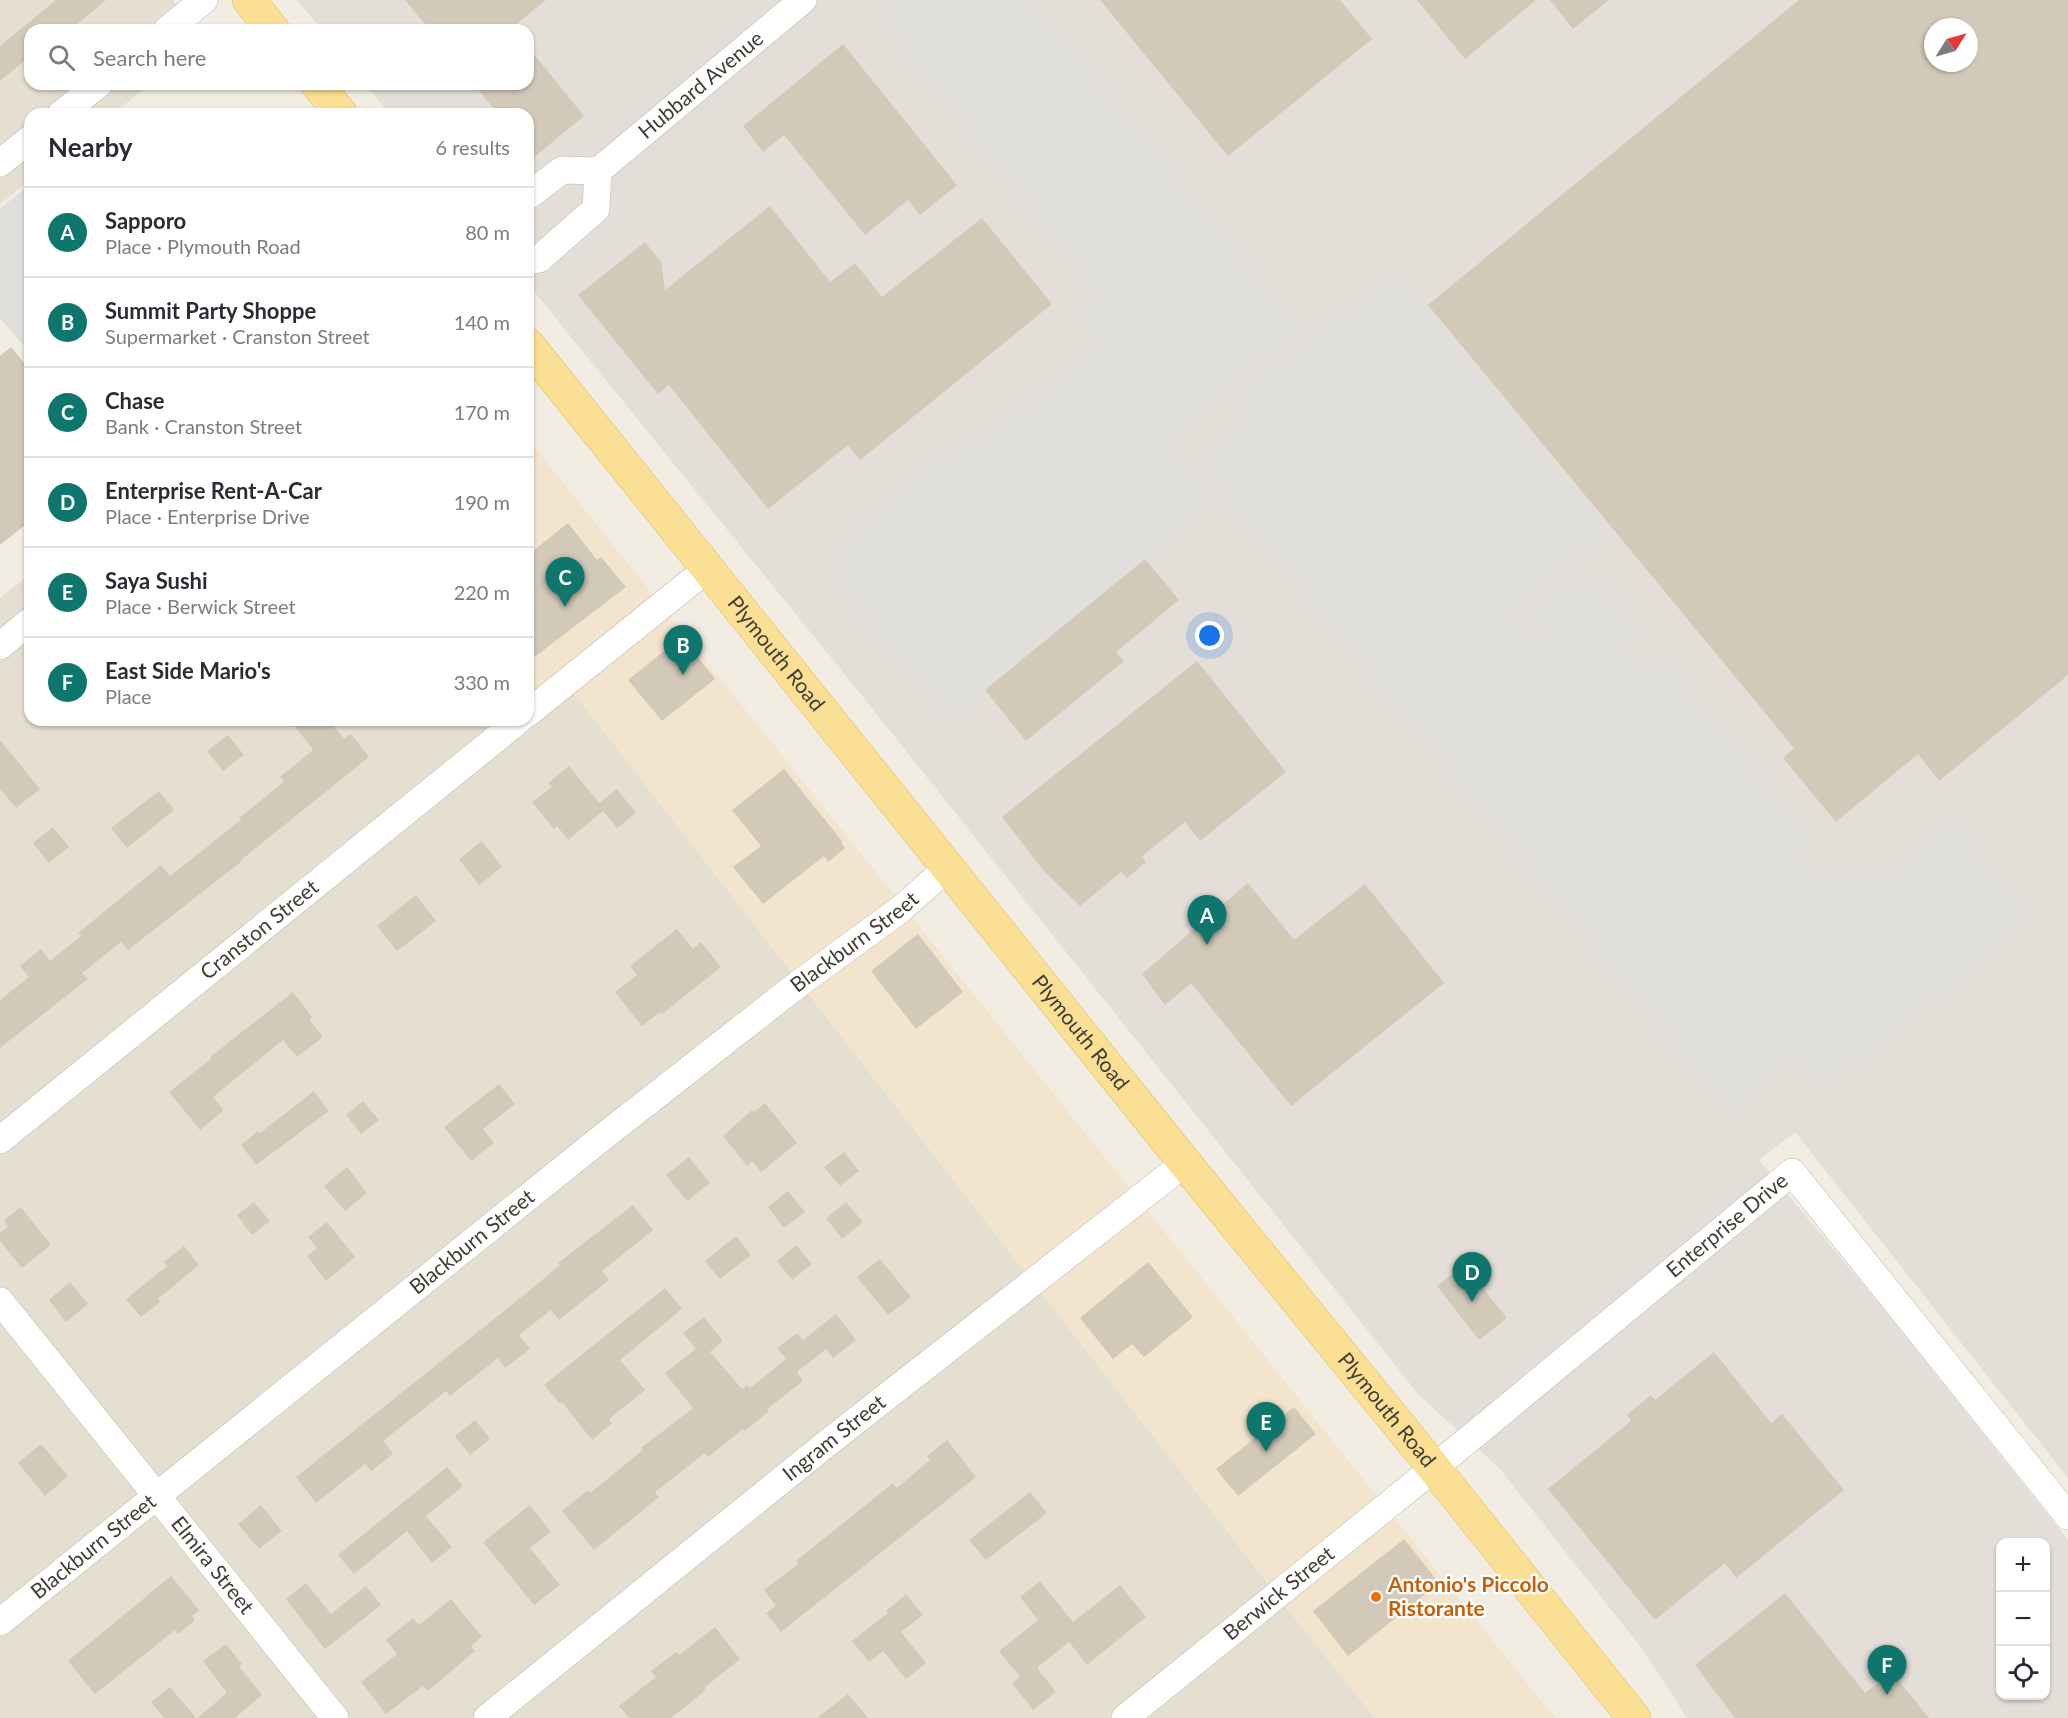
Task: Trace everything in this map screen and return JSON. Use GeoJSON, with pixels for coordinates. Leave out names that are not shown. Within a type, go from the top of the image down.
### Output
{"type":"FeatureCollection","features":[{"type":"Feature","properties":{"kind":"main road"},"geometry":{"type":"LineString","coordinates":[[249,0],[268,24]]}},
{"type":"Feature","properties":{"kind":"main road"},"geometry":{"type":"LineString","coordinates":[[322,90],[336,108]]}},
{"type":"Feature","properties":{"kind":"main road","name":"Plymouth Road"},"geometry":{"type":"LineString","coordinates":[[534,353],[1634,1718]]}},
{"type":"Feature","properties":{"kind":"street"},"geometry":{"type":"LineString","coordinates":[[174,24],[204,0]]}},
{"type":"Feature","properties":{"kind":"street","name":"Hubbard Avenue"},"geometry":{"type":"LineString","coordinates":[[598,171],[803,0]]}},
{"type":"Feature","properties":{"kind":"street"},"geometry":{"type":"LineString","coordinates":[[69,108],[91,90]]}},
{"type":"Feature","properties":{"kind":"street"},"geometry":{"type":"LineString","coordinates":[[0,163],[24,144]]}},
{"type":"Feature","properties":{"kind":"street"},"geometry":{"type":"LineString","coordinates":[[534,191],[562,170],[598,171],[596,209],[539,259],[534,260]]}},
{"type":"Feature","properties":{"kind":"street"},"geometry":{"type":"LineString","coordinates":[[534,708],[707,569]]}},
{"type":"Feature","properties":{"kind":"street"},"geometry":{"type":"LineString","coordinates":[[0,646],[24,626]]}},
{"type":"Feature","properties":{"kind":"street","name":"Cranston Street"},"geometry":{"type":"LineString","coordinates":[[0,1140],[512,726]]}},
{"type":"Feature","properties":{"kind":"street","name":"Blackburn Street"},"geometry":{"type":"LineString","coordinates":[[0,1623],[600,1140],[801,982],[901,909],[947,868]]}},
{"type":"Feature","properties":{"kind":"street","name":"Ingram Street"},"geometry":{"type":"LineString","coordinates":[[487,1718],[830,1441],[1185,1163]]}},
{"type":"Feature","properties":{"kind":"street","name":"Enterprise Drive"},"geometry":{"type":"LineString","coordinates":[[1434,1468],[1792,1172],[2068,1516]]}},
{"type":"Feature","properties":{"kind":"street","name":"Elmira Street"},"geometry":{"type":"LineString","coordinates":[[0,1301],[335,1718]]}},
{"type":"Feature","properties":{"kind":"street","name":"Berwick Street"},"geometry":{"type":"LineString","coordinates":[[1125,1718],[1434,1468]]}},
{"type":"Feature","properties":{"kind":"shaded area"},"geometry":{"type":"Polygon","coordinates":[[[0,0],[173,0],[192,24],[24,24],[24,90],[143,90],[120,108],[24,108],[24,185],[0,204],[0,0]]]}},
{"type":"Feature","properties":{"kind":"shaded area"},"geometry":{"type":"Polygon","coordinates":[[[297,0],[2068,0],[2068,1478],[1795,1132],[1759,1160],[1881,1306],[2068,1540],[2068,1718],[1687,1718],[1643,1650],[1500,1469],[1419,1395],[867,702],[534,291],[534,108],[385,108],[370,90],[534,90],[534,24],[317,24],[297,0]]]}},
{"type":"Feature","properties":{"kind":"shaded area"},"geometry":{"type":"Polygon","coordinates":[[[900,0],[1029,0],[1299,329],[1165,442],[1213,503],[950,719],[838,582],[840,575],[831,565],[864,534],[858,527],[976,431],[983,439],[1092,354],[1084,307],[1100,295],[881,15],[900,0]]]}},
{"type":"Feature","properties":{"kind":"shaded area"},"geometry":{"type":"Polygon","coordinates":[[[24,189],[24,346],[0,318],[0,209],[24,189]]]}},
{"type":"Feature","properties":{"kind":"shaded area"},"geometry":{"type":"Polygon","coordinates":[[[1397,271],[1608,531],[1511,610],[1511,616],[1528,638],[1532,639],[1544,630],[1544,626],[1532,612],[1571,581],[1586,596],[1601,585],[1639,631],[1624,642],[1624,646],[1642,667],[1646,667],[1660,656],[1810,839],[1798,848],[1797,854],[1801,861],[1816,870],[1886,878],[1954,822],[2024,909],[2011,920],[2016,929],[1868,1054],[1818,1087],[1811,1067],[1799,1054],[1730,1110],[1198,461],[1243,424],[1243,418],[1229,401],[1397,271]]]}},
{"type":"Feature","properties":{"kind":"shaded area"},"geometry":{"type":"Polygon","coordinates":[[[534,446],[1555,1718],[1375,1718],[566,683],[543,700],[534,689],[534,446]]]}},
{"type":"Feature","properties":{"kind":"shaded area"},"geometry":{"type":"Polygon","coordinates":[[[24,579],[24,726],[534,726],[534,688],[544,700],[566,683],[1375,1718],[0,1718],[0,598],[24,579]]]}},
{"type":"Feature","properties":{"kind":"building"},"geometry":{"type":"Polygon","coordinates":[[[56,0],[106,0],[77,24],[27,24],[56,0]]]}},
{"type":"Feature","properties":{"kind":"building"},"geometry":{"type":"Polygon","coordinates":[[[405,0],[546,0],[516,24],[425,24],[405,0]]]}},
{"type":"Feature","properties":{"kind":"building"},"geometry":{"type":"Polygon","coordinates":[[[1100,0],[1340,0],[1372,39],[1228,156],[1100,0]]]}},
{"type":"Feature","properties":{"kind":"building"},"geometry":{"type":"Polygon","coordinates":[[[1417,0],[1536,0],[1465,59],[1417,0]]]}},
{"type":"Feature","properties":{"kind":"building"},"geometry":{"type":"Polygon","coordinates":[[[1550,0],[1609,0],[1573,29],[1550,0]]]}},
{"type":"Feature","properties":{"kind":"building"},"geometry":{"type":"Polygon","coordinates":[[[1799,0],[2068,0],[2068,675],[1939,781],[1918,754],[1836,822],[1783,758],[1794,748],[1428,305],[1799,0]]]}},
{"type":"Feature","properties":{"kind":"building"},"geometry":{"type":"Polygon","coordinates":[[[24,26],[24,61],[0,81],[0,46],[24,26]]]}},
{"type":"Feature","properties":{"kind":"building"},"geometry":{"type":"Polygon","coordinates":[[[843,44],[957,185],[920,215],[908,200],[865,235],[784,135],[763,152],[743,126],[843,44]]]}},
{"type":"Feature","properties":{"kind":"building"},"geometry":{"type":"Polygon","coordinates":[[[534,54],[584,116],[534,157],[534,108],[493,108],[479,90],[534,90],[534,54]]]}},
{"type":"Feature","properties":{"kind":"building"},"geometry":{"type":"Polygon","coordinates":[[[770,206],[830,282],[855,263],[882,297],[982,218],[1052,304],[860,460],[848,445],[768,509],[669,385],[658,394],[578,295],[645,242],[661,262],[665,290],[770,206]]]}},
{"type":"Feature","properties":{"kind":"building"},"geometry":{"type":"Polygon","coordinates":[[[11,347],[24,363],[24,526],[0,545],[0,356],[11,347]]]}},
{"type":"Feature","properties":{"kind":"building"},"geometry":{"type":"Polygon","coordinates":[[[568,523],[597,560],[601,557],[626,587],[534,657],[534,550],[568,523]]]}},
{"type":"Feature","properties":{"kind":"building"},"geometry":{"type":"Polygon","coordinates":[[[1145,559],[1179,600],[1116,652],[1124,661],[1026,741],[985,690],[1145,559]]]}},
{"type":"Feature","properties":{"kind":"building"},"geometry":{"type":"Polygon","coordinates":[[[682,637],[715,679],[662,721],[628,680],[682,637]]]}},
{"type":"Feature","properties":{"kind":"building"},"geometry":{"type":"Polygon","coordinates":[[[1197,661],[1286,772],[1200,841],[1185,822],[1142,856],[1146,862],[1127,878],[1121,872],[1080,906],[1043,870],[1002,817],[1197,661]]]}},
{"type":"Feature","properties":{"kind":"building"},"geometry":{"type":"Polygon","coordinates":[[[295,726],[334,726],[344,739],[351,734],[369,757],[128,950],[121,942],[82,973],[88,979],[0,1048],[0,1000],[29,977],[20,966],[41,949],[50,961],[81,936],[78,933],[161,865],[170,876],[241,820],[239,818],[284,782],[280,777],[313,750],[295,726]]]}},
{"type":"Feature","properties":{"kind":"building"},"geometry":{"type":"Polygon","coordinates":[[[228,735],[244,755],[223,771],[207,751],[228,735]]]}},
{"type":"Feature","properties":{"kind":"building"},"geometry":{"type":"Polygon","coordinates":[[[0,740],[40,789],[16,808],[0,789],[0,740]]]}},
{"type":"Feature","properties":{"kind":"building"},"geometry":{"type":"Polygon","coordinates":[[[569,766],[599,803],[617,789],[636,813],[617,828],[603,811],[568,840],[557,826],[554,829],[532,802],[552,787],[548,783],[569,766]]]}},
{"type":"Feature","properties":{"kind":"building"},"geometry":{"type":"Polygon","coordinates":[[[784,769],[842,841],[845,848],[828,862],[824,856],[763,904],[733,867],[761,846],[732,810],[784,769]]]}},
{"type":"Feature","properties":{"kind":"building"},"geometry":{"type":"Polygon","coordinates":[[[159,791],[174,810],[127,848],[111,828],[159,791]]]}},
{"type":"Feature","properties":{"kind":"building"},"geometry":{"type":"Polygon","coordinates":[[[53,827],[69,847],[49,863],[33,843],[53,827]]]}},
{"type":"Feature","properties":{"kind":"building"},"geometry":{"type":"Polygon","coordinates":[[[482,841],[502,867],[479,885],[459,859],[482,841]]]}},
{"type":"Feature","properties":{"kind":"building"},"geometry":{"type":"Polygon","coordinates":[[[1248,883],[1294,940],[1365,884],[1444,983],[1291,1106],[1191,983],[1165,1005],[1142,974],[1248,883]]]}},
{"type":"Feature","properties":{"kind":"building"},"geometry":{"type":"Polygon","coordinates":[[[416,895],[436,921],[397,951],[377,926],[416,895]]]}},
{"type":"Feature","properties":{"kind":"building"},"geometry":{"type":"Polygon","coordinates":[[[677,929],[693,949],[701,942],[721,967],[662,1014],[660,1012],[642,1026],[615,992],[637,975],[630,966],[677,929]]]}},
{"type":"Feature","properties":{"kind":"building"},"geometry":{"type":"Polygon","coordinates":[[[918,934],[963,992],[916,1029],[871,971],[918,934]]]}},
{"type":"Feature","properties":{"kind":"building"},"geometry":{"type":"Polygon","coordinates":[[[293,992],[312,1017],[309,1019],[323,1037],[297,1057],[283,1040],[213,1097],[224,1110],[200,1130],[169,1092],[293,992]]]}},
{"type":"Feature","properties":{"kind":"building"},"geometry":{"type":"Polygon","coordinates":[[[499,1084],[515,1104],[483,1129],[494,1143],[471,1161],[444,1127],[499,1084]]]}},
{"type":"Feature","properties":{"kind":"building"},"geometry":{"type":"Polygon","coordinates":[[[314,1091],[329,1111],[256,1165],[241,1145],[314,1091]]]}},
{"type":"Feature","properties":{"kind":"building"},"geometry":{"type":"Polygon","coordinates":[[[363,1101],[379,1120],[361,1134],[346,1115],[363,1101]]]}},
{"type":"Feature","properties":{"kind":"building"},"geometry":{"type":"Polygon","coordinates":[[[765,1103],[797,1143],[761,1172],[752,1161],[747,1166],[723,1136],[752,1110],[754,1112],[765,1103]]]}},
{"type":"Feature","properties":{"kind":"building"},"geometry":{"type":"Polygon","coordinates":[[[844,1152],[859,1171],[840,1186],[824,1167],[844,1152]]]}},
{"type":"Feature","properties":{"kind":"building"},"geometry":{"type":"Polygon","coordinates":[[[689,1157],[710,1183],[687,1201],[666,1175],[689,1157]]]}},
{"type":"Feature","properties":{"kind":"building"},"geometry":{"type":"Polygon","coordinates":[[[347,1167],[367,1193],[345,1211],[324,1186],[347,1167]]]}},
{"type":"Feature","properties":{"kind":"building"},"geometry":{"type":"Polygon","coordinates":[[[788,1191],[805,1212],[784,1228],[768,1207],[788,1191]]]}},
{"type":"Feature","properties":{"kind":"building"},"geometry":{"type":"Polygon","coordinates":[[[254,1202],[270,1221],[252,1235],[237,1215],[254,1202]]]}},
{"type":"Feature","properties":{"kind":"building"},"geometry":{"type":"Polygon","coordinates":[[[846,1202],[863,1222],[842,1239],[826,1218],[846,1202]]]}},
{"type":"Feature","properties":{"kind":"building"},"geometry":{"type":"Polygon","coordinates":[[[633,1205],[653,1230],[602,1271],[609,1280],[559,1320],[551,1310],[519,1335],[530,1349],[505,1368],[498,1358],[450,1396],[446,1391],[383,1441],[393,1454],[371,1471],[365,1464],[316,1503],[296,1477],[524,1295],[560,1265],[558,1263],[633,1205]]]}},
{"type":"Feature","properties":{"kind":"building"},"geometry":{"type":"Polygon","coordinates":[[[21,1207],[51,1245],[22,1268],[0,1241],[0,1233],[8,1227],[4,1220],[21,1207]]]}},
{"type":"Feature","properties":{"kind":"building"},"geometry":{"type":"Polygon","coordinates":[[[327,1222],[355,1257],[326,1281],[307,1256],[317,1248],[308,1237],[327,1222]]]}},
{"type":"Feature","properties":{"kind":"building"},"geometry":{"type":"Polygon","coordinates":[[[736,1236],[751,1255],[720,1279],[705,1261],[736,1236]]]}},
{"type":"Feature","properties":{"kind":"building"},"geometry":{"type":"Polygon","coordinates":[[[796,1245],[812,1264],[792,1280],[777,1261],[796,1245]]]}},
{"type":"Feature","properties":{"kind":"building"},"geometry":{"type":"Polygon","coordinates":[[[184,1246],[199,1265],[158,1299],[160,1302],[141,1317],[126,1299],[167,1266],[164,1262],[184,1246]]]}},
{"type":"Feature","properties":{"kind":"building"},"geometry":{"type":"Polygon","coordinates":[[[880,1259],[911,1297],[888,1315],[857,1277],[880,1259]]]}},
{"type":"Feature","properties":{"kind":"building"},"geometry":{"type":"Polygon","coordinates":[[[1148,1262],[1193,1317],[1144,1357],[1132,1344],[1113,1359],[1080,1318],[1148,1262]]]}},
{"type":"Feature","properties":{"kind":"building"},"geometry":{"type":"Polygon","coordinates":[[[1464,1265],[1507,1318],[1479,1340],[1437,1286],[1464,1265]]]}},
{"type":"Feature","properties":{"kind":"building"},"geometry":{"type":"Polygon","coordinates":[[[70,1282],[88,1304],[66,1322],[49,1300],[70,1282]]]}},
{"type":"Feature","properties":{"kind":"building"},"geometry":{"type":"Polygon","coordinates":[[[665,1288],[682,1309],[620,1360],[645,1390],[609,1419],[612,1423],[592,1440],[562,1402],[560,1404],[544,1385],[665,1288]]]}},
{"type":"Feature","properties":{"kind":"building"},"geometry":{"type":"Polygon","coordinates":[[[836,1314],[856,1340],[833,1358],[826,1349],[797,1372],[803,1381],[767,1409],[769,1411],[708,1457],[705,1453],[655,1492],[659,1497],[594,1550],[562,1511],[588,1490],[590,1493],[643,1450],[641,1448],[693,1408],[665,1373],[696,1349],[683,1333],[704,1317],[723,1341],[710,1352],[742,1389],[747,1385],[750,1388],[786,1359],[777,1348],[797,1333],[803,1340],[836,1314]]]}},
{"type":"Feature","properties":{"kind":"building"},"geometry":{"type":"Polygon","coordinates":[[[1714,1352],[1771,1423],[1782,1414],[1844,1490],[1736,1578],[1725,1563],[1655,1620],[1548,1489],[1631,1421],[1627,1415],[1651,1395],[1655,1400],[1714,1352]]]}},
{"type":"Feature","properties":{"kind":"building"},"geometry":{"type":"Polygon","coordinates":[[[1294,1407],[1316,1434],[1238,1496],[1216,1469],[1294,1407]]]}},
{"type":"Feature","properties":{"kind":"building"},"geometry":{"type":"Polygon","coordinates":[[[475,1420],[490,1439],[470,1455],[455,1436],[475,1420]]]}},
{"type":"Feature","properties":{"kind":"building"},"geometry":{"type":"Polygon","coordinates":[[[947,1440],[976,1477],[781,1632],[766,1613],[776,1606],[764,1590],[798,1564],[796,1561],[893,1483],[897,1488],[930,1460],[927,1456],[947,1440]]]}},
{"type":"Feature","properties":{"kind":"building"},"geometry":{"type":"Polygon","coordinates":[[[41,1444],[68,1476],[45,1496],[18,1463],[41,1444]]]}},
{"type":"Feature","properties":{"kind":"building"},"geometry":{"type":"Polygon","coordinates":[[[447,1467],[463,1486],[426,1516],[452,1547],[432,1563],[407,1531],[354,1574],[338,1555],[447,1467]]]}},
{"type":"Feature","properties":{"kind":"building"},"geometry":{"type":"Polygon","coordinates":[[[1030,1492],[1047,1513],[986,1560],[969,1540],[1030,1492]]]}},
{"type":"Feature","properties":{"kind":"building"},"geometry":{"type":"Polygon","coordinates":[[[261,1505],[282,1531],[259,1549],[238,1524],[261,1505]]]}},
{"type":"Feature","properties":{"kind":"building"},"geometry":{"type":"Polygon","coordinates":[[[530,1505],[551,1532],[530,1548],[560,1585],[534,1605],[483,1542],[530,1505]]]}},
{"type":"Feature","properties":{"kind":"building","name":"Antonio's Piccolo Ristorante"},"geometry":{"type":"Polygon","coordinates":[[[1404,1539],[1439,1583],[1348,1656],[1313,1611],[1404,1539]]]}},
{"type":"Feature","properties":{"kind":"building"},"geometry":{"type":"Polygon","coordinates":[[[171,1576],[199,1610],[192,1616],[195,1620],[178,1634],[175,1630],[95,1694],[68,1661],[171,1576]]]}},
{"type":"Feature","properties":{"kind":"building"},"geometry":{"type":"Polygon","coordinates":[[[1040,1581],[1073,1622],[1120,1585],[1146,1617],[1087,1665],[1069,1642],[1037,1668],[1056,1692],[1033,1710],[1012,1683],[1020,1677],[999,1651],[1038,1620],[1020,1597],[1040,1581]]]}},
{"type":"Feature","properties":{"kind":"building"},"geometry":{"type":"Polygon","coordinates":[[[306,1583],[331,1614],[366,1586],[381,1605],[325,1649],[286,1599],[306,1583]]]}},
{"type":"Feature","properties":{"kind":"building"},"geometry":{"type":"Polygon","coordinates":[[[1785,1593],[1865,1693],[1892,1672],[1929,1718],[1735,1718],[1695,1665],[1785,1593]]]}},
{"type":"Feature","properties":{"kind":"building"},"geometry":{"type":"Polygon","coordinates":[[[906,1594],[923,1615],[901,1632],[926,1663],[906,1679],[883,1651],[869,1662],[852,1641],[888,1613],[886,1611],[906,1594]]]}},
{"type":"Feature","properties":{"kind":"building"},"geometry":{"type":"Polygon","coordinates":[[[451,1599],[482,1637],[471,1646],[475,1651],[428,1691],[423,1686],[386,1714],[361,1682],[397,1654],[386,1640],[413,1618],[419,1625],[451,1599]]]}},
{"type":"Feature","properties":{"kind":"building"},"geometry":{"type":"Polygon","coordinates":[[[715,1627],[740,1659],[671,1718],[629,1718],[619,1706],[656,1677],[651,1671],[676,1652],[679,1655],[715,1627]]]}},
{"type":"Feature","properties":{"kind":"building"},"geometry":{"type":"Polygon","coordinates":[[[226,1644],[242,1664],[239,1666],[262,1695],[235,1718],[197,1718],[227,1693],[203,1661],[226,1644]]]}},
{"type":"Feature","properties":{"kind":"building"},"geometry":{"type":"Polygon","coordinates":[[[170,1687],[196,1718],[164,1718],[151,1702],[170,1687]]]}},
{"type":"Feature","properties":{"kind":"building"},"geometry":{"type":"Polygon","coordinates":[[[848,1694],[868,1718],[817,1718],[848,1694]]]}},
{"type":"Feature","properties":{"kind":"place","name":"Chase"},"geometry":{"type":"Point","coordinates":[565,607]}},
{"type":"Feature","properties":{"kind":"place","name":"Summit Party Shoppe"},"geometry":{"type":"Point","coordinates":[683,675]}},
{"type":"Feature","properties":{"kind":"place","name":"Sapporo"},"geometry":{"type":"Point","coordinates":[1207,945]}},
{"type":"Feature","properties":{"kind":"place","name":"Enterprise Rent-A-Car"},"geometry":{"type":"Point","coordinates":[1472,1302]}},
{"type":"Feature","properties":{"kind":"place","name":"Saya Sushi"},"geometry":{"type":"Point","coordinates":[1266,1452]}},
{"type":"Feature","properties":{"kind":"place","name":"Antonio's Piccolo Ristorante"},"geometry":{"type":"Point","coordinates":[1376,1597]}},
{"type":"Feature","properties":{"kind":"place","name":"East Side Mario's"},"geometry":{"type":"Point","coordinates":[1887,1695]}}]}
